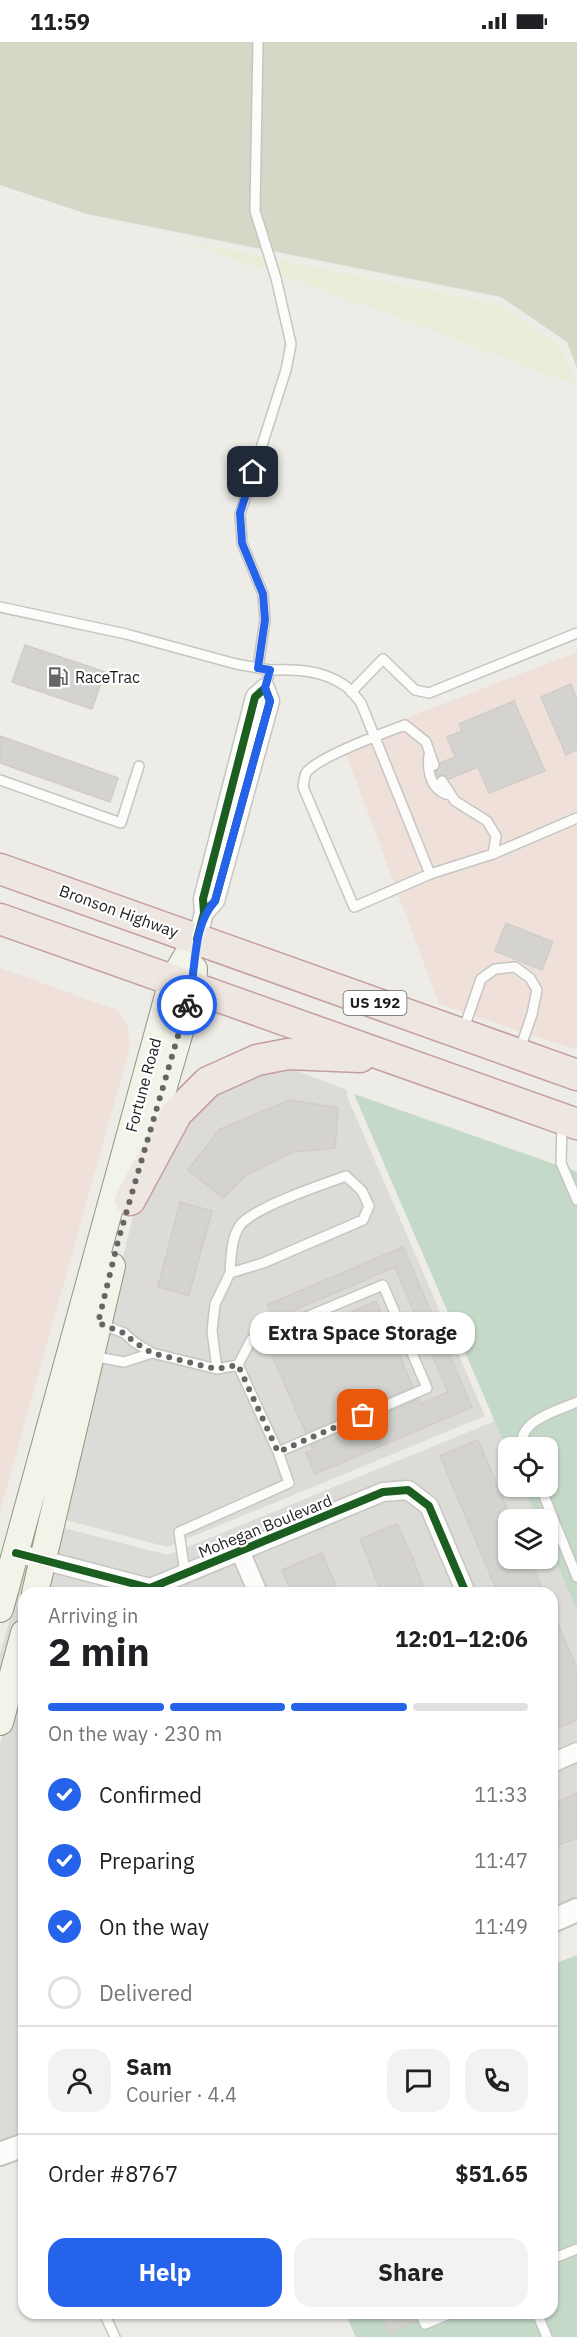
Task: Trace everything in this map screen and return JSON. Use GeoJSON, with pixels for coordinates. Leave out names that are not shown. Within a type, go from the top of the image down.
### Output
{"type":"FeatureCollection","features":[{"type":"Feature","properties":{"kind":"highway","name":"Bronson Highway"},"geometry":{"type":"LineString","coordinates":[[0,869],[201,926],[462,1034],[573,1071]]}},
{"type":"Feature","properties":{"kind":"highway","name":"US 192"},"geometry":{"type":"LineString","coordinates":[[0,919],[570,1122]]}},
{"type":"Feature","properties":{"kind":"highway"},"geometry":{"type":"LineString","coordinates":[[130,1200],[177,1113],[208,1082],[257,1060],[288,1054],[396,1059]]}},
{"type":"Feature","properties":{"kind":"main road","name":"Fortune Road"},"geometry":{"type":"LineString","coordinates":[[0,1609],[182,984],[201,926]]}},
{"type":"Feature","properties":{"kind":"main road","name":"Fortune Road"},"geometry":{"type":"LineString","coordinates":[[37,1587],[89,1355],[130,1200],[182,984]]}},
{"type":"Feature","properties":{"kind":"main road"},"geometry":{"type":"LineString","coordinates":[[0,1722],[18,1654]]}},
{"type":"Feature","properties":{"kind":"street"},"geometry":{"type":"LineString","coordinates":[[201,926],[203,899],[255,697],[265,688]]}},
{"type":"Feature","properties":{"kind":"street","name":"Mohegan Boulevard"},"geometry":{"type":"LineString","coordinates":[[152,1587],[383,1492],[408,1490],[429,1506],[463,1587]]}},
{"type":"Feature","properties":{"kind":"street"},"geometry":{"type":"LineString","coordinates":[[240,1551],[255,1587]]}},
{"type":"Feature","properties":{"kind":"street","name":"Mohegan Boulevard"},"geometry":{"type":"LineString","coordinates":[[16,1552],[146,1587]]}},
{"type":"Feature","properties":{"kind":"street"},"geometry":{"type":"LineString","coordinates":[[558,1760],[577,1752]]}},
{"type":"Feature","properties":{"kind":"street"},"geometry":{"type":"LineString","coordinates":[[558,1918],[577,1910]]}},
{"type":"Feature","properties":{"kind":"street"},"geometry":{"type":"LineString","coordinates":[[0,2154],[18,2147]]}},
{"type":"Feature","properties":{"kind":"lane"},"geometry":{"type":"LineString","coordinates":[[258,42],[255,212],[276,278],[291,344],[286,370],[240,513],[242,543],[263,594],[265,620],[258,668]]}},
{"type":"Feature","properties":{"kind":"lane"},"geometry":{"type":"LineString","coordinates":[[0,607],[126,634],[236,664],[270,670],[298,669],[326,676],[346,686],[360,703],[430,873]]}},
{"type":"Feature","properties":{"kind":"lane"},"geometry":{"type":"LineString","coordinates":[[351,692],[384,659],[415,690],[429,693],[577,633]]}},
{"type":"Feature","properties":{"kind":"lane"},"geometry":{"type":"LineString","coordinates":[[265,688],[270,670]]}},
{"type":"Feature","properties":{"kind":"lane"},"geometry":{"type":"LineString","coordinates":[[434,765],[426,742],[405,725],[374,736],[316,764],[306,773],[303,787],[354,907],[430,873],[493,854],[577,818]]}},
{"type":"Feature","properties":{"kind":"lane"},"geometry":{"type":"LineString","coordinates":[[429,752],[428,769],[436,790],[450,795],[487,820],[496,836],[493,854]]}},
{"type":"Feature","properties":{"kind":"lane"},"geometry":{"type":"LineString","coordinates":[[0,780],[121,823],[139,766]]}},
{"type":"Feature","properties":{"kind":"lane"},"geometry":{"type":"LineString","coordinates":[[442,781],[450,795]]}},
{"type":"Feature","properties":{"kind":"lane"},"geometry":{"type":"LineString","coordinates":[[462,1034],[481,979],[495,969],[515,967],[530,978],[537,990],[532,1014],[518,1054]]}},
{"type":"Feature","properties":{"kind":"lane"},"geometry":{"type":"LineString","coordinates":[[570,1122],[561,1163],[577,1200]]}},
{"type":"Feature","properties":{"kind":"lane"},"geometry":{"type":"LineString","coordinates":[[216,1369],[212,1331],[215,1304],[230,1273],[233,1246],[240,1225],[256,1214],[299,1194],[346,1176],[362,1191],[369,1206],[363,1220],[263,1263],[230,1273]]}},
{"type":"Feature","properties":{"kind":"lane"},"geometry":{"type":"LineString","coordinates":[[238,1365],[251,1340],[383,1286],[427,1388],[278,1452]]}},
{"type":"Feature","properties":{"kind":"lane"},"geometry":{"type":"LineString","coordinates":[[98,1323],[124,1333],[152,1353],[216,1369],[238,1365]]}},
{"type":"Feature","properties":{"kind":"lane"},"geometry":{"type":"LineString","coordinates":[[89,1355],[124,1362],[152,1353]]}},
{"type":"Feature","properties":{"kind":"lane"},"geometry":{"type":"LineString","coordinates":[[185,1573],[179,1532],[289,1484],[278,1452],[238,1365]]}},
{"type":"Feature","properties":{"kind":"lane"},"geometry":{"type":"LineString","coordinates":[[524,1437],[525,1431],[534,1421],[577,1402]]}},
{"type":"Feature","properties":{"kind":"lane"},"geometry":{"type":"LineString","coordinates":[[544,1497],[577,1577]]}},
{"type":"Feature","properties":{"kind":"lane"},"geometry":{"type":"LineString","coordinates":[[558,2256],[577,2248]]}},
{"type":"Feature","properties":{"kind":"lane"},"geometry":{"type":"LineString","coordinates":[[108,2319],[115,2337]]}},
{"type":"Feature","properties":{"kind":"lane"},"geometry":{"type":"LineString","coordinates":[[423,2319],[425,2324],[437,2319]]}},
{"type":"Feature","properties":{"kind":"lane"},"geometry":{"type":"LineString","coordinates":[[540,2319],[547,2337]]}},
{"type":"Feature","properties":{"kind":"shaded area"},"geometry":{"type":"Polygon","coordinates":[[[0,42],[577,42],[577,368],[567,342],[501,297],[87,214],[0,185],[0,42]]]}},
{"type":"Feature","properties":{"kind":"shaded area"},"geometry":{"type":"Polygon","coordinates":[[[182,240],[499,305],[561,347],[576,385],[390,314],[182,240]]]}},
{"type":"Feature","properties":{"kind":"shaded area"},"geometry":{"type":"Polygon","coordinates":[[[577,652],[577,1050],[439,1004],[342,743],[577,652]]]}},
{"type":"Feature","properties":{"kind":"shaded area"},"geometry":{"type":"Polygon","coordinates":[[[0,968],[117,1010],[127,1024],[130,1047],[0,1512],[0,968]]]}},
{"type":"Feature","properties":{"kind":"shaded area"},"geometry":{"type":"Polygon","coordinates":[[[281,1065],[347,1090],[347,1096],[485,1416],[167,1547],[62,1519],[98,1358],[140,1188],[183,1115],[213,1091],[281,1065]]]}},
{"type":"Feature","properties":{"kind":"shaded area"},"geometry":{"type":"Polygon","coordinates":[[[354,1094],[577,1172],[577,1611],[558,1566],[558,1509],[533,1509],[528,1497],[558,1497],[558,1437],[502,1437],[354,1094]]]}},
{"type":"Feature","properties":{"kind":"shaded area"},"geometry":{"type":"Polygon","coordinates":[[[495,1421],[502,1437],[498,1437],[498,1497],[528,1497],[533,1509],[498,1509],[498,1569],[558,1569],[558,1566],[577,1611],[577,1898],[558,1906],[558,1587],[43,1587],[60,1527],[168,1555],[495,1421]]]}},
{"type":"Feature","properties":{"kind":"shaded area"},"geometry":{"type":"Polygon","coordinates":[[[50,1476],[27,1587],[19,1587],[50,1476]]]}},
{"type":"Feature","properties":{"kind":"shaded area"},"geometry":{"type":"Polygon","coordinates":[[[18,1590],[18,1621],[0,1688],[0,1654],[18,1590]]]}},
{"type":"Feature","properties":{"kind":"shaded area"},"geometry":{"type":"Polygon","coordinates":[[[18,1678],[18,2136],[0,2144],[0,1744],[18,1678]]]}},
{"type":"Feature","properties":{"kind":"shaded area"},"geometry":{"type":"Polygon","coordinates":[[[577,1955],[577,2337],[356,2337],[348,2319],[558,2319],[558,1963],[577,1955]]]}},
{"type":"Feature","properties":{"kind":"building","name":"RaceTrac"},"geometry":{"type":"Polygon","coordinates":[[[25,645],[105,672],[92,709],[12,682],[25,645]]]}},
{"type":"Feature","properties":{"kind":"building"},"geometry":{"type":"Polygon","coordinates":[[[571,684],[577,699],[577,750],[566,755],[541,697],[571,684]]]}},
{"type":"Feature","properties":{"kind":"building"},"geometry":{"type":"Polygon","coordinates":[[[514,701],[545,771],[489,793],[478,767],[449,779],[445,775],[438,776],[436,771],[440,763],[455,757],[447,737],[462,731],[459,724],[514,701]]]}},
{"type":"Feature","properties":{"kind":"building"},"geometry":{"type":"Polygon","coordinates":[[[0,736],[118,778],[110,802],[0,763],[0,736]]]}},
{"type":"Feature","properties":{"kind":"building"},"geometry":{"type":"Polygon","coordinates":[[[506,923],[553,942],[542,970],[495,951],[506,923]]]}},
{"type":"Feature","properties":{"kind":"building"},"geometry":{"type":"Polygon","coordinates":[[[290,1100],[338,1108],[335,1148],[293,1152],[245,1176],[223,1198],[188,1170],[220,1129],[290,1100]]]}},
{"type":"Feature","properties":{"kind":"building"},"geometry":{"type":"Polygon","coordinates":[[[180,1202],[212,1211],[189,1295],[158,1287],[180,1202]]]}},
{"type":"Feature","properties":{"kind":"building"},"geometry":{"type":"Polygon","coordinates":[[[403,1247],[472,1407],[315,1474],[306,1453],[313,1450],[311,1445],[419,1399],[421,1404],[448,1392],[395,1267],[274,1319],[267,1305],[403,1247]]]}},
{"type":"Feature","properties":{"kind":"building"},"geometry":{"type":"Polygon","coordinates":[[[376,1301],[413,1387],[306,1433],[269,1348],[376,1301]]]}},
{"type":"Feature","properties":{"kind":"building"},"geometry":{"type":"Polygon","coordinates":[[[478,1440],[498,1487],[498,1497],[502,1497],[507,1509],[498,1509],[498,1569],[534,1569],[541,1587],[495,1587],[440,1456],[478,1440]]]}},
{"type":"Feature","properties":{"kind":"building"},"geometry":{"type":"Polygon","coordinates":[[[397,1524],[424,1587],[380,1587],[360,1539],[397,1524]]]}},
{"type":"Feature","properties":{"kind":"building"},"geometry":{"type":"Polygon","coordinates":[[[322,1553],[336,1587],[289,1587],[282,1570],[322,1553]]]}},
{"type":"Feature","properties":{"kind":"building"},"geometry":{"type":"Polygon","coordinates":[[[558,1624],[577,1669],[577,1720],[558,1728],[558,1624]]]}},
{"type":"Feature","properties":{"kind":"building"},"geometry":{"type":"Polygon","coordinates":[[[577,1793],[577,1838],[558,1846],[558,1801],[577,1793]]]}},
{"type":"Feature","properties":{"kind":"building"},"geometry":{"type":"Polygon","coordinates":[[[383,2319],[415,2319],[416,2321],[389,2333],[383,2319]]]}},
{"type":"Feature","properties":{"kind":"cycle path"},"geometry":{"type":"LineString","coordinates":[[197,939],[204,913],[215,901],[270,701],[265,688],[255,697],[203,899],[204,913]]}},
{"type":"Feature","properties":{"kind":"cycle path"},"geometry":{"type":"LineString","coordinates":[[152,1587],[383,1492],[408,1490],[429,1506],[463,1587]]}},
{"type":"Feature","properties":{"kind":"cycle path"},"geometry":{"type":"LineString","coordinates":[[16,1553],[146,1587]]}},
{"type":"Feature","properties":{"kind":"way so far"},"geometry":{"type":"LineString","coordinates":[[187,1005],[118,1241],[98,1323],[124,1333],[152,1353],[216,1369],[238,1365],[278,1452],[363,1415]]}},
{"type":"Feature","properties":{"kind":"place","name":"RaceTrac"},"geometry":{"type":"Point","coordinates":[58,677]}},
{"type":"Feature","properties":{"kind":"place","name":"Extra Space Storage"},"geometry":{"type":"Point","coordinates":[363,1415]}},
{"type":"Feature","properties":{"kind":"route"},"geometry":{"type":"LineString","coordinates":[[187,1005],[193,987],[197,939],[204,913],[215,901],[270,701],[265,688],[270,670],[258,668],[265,620],[263,594],[242,543],[240,513],[253,472]]}}]}
